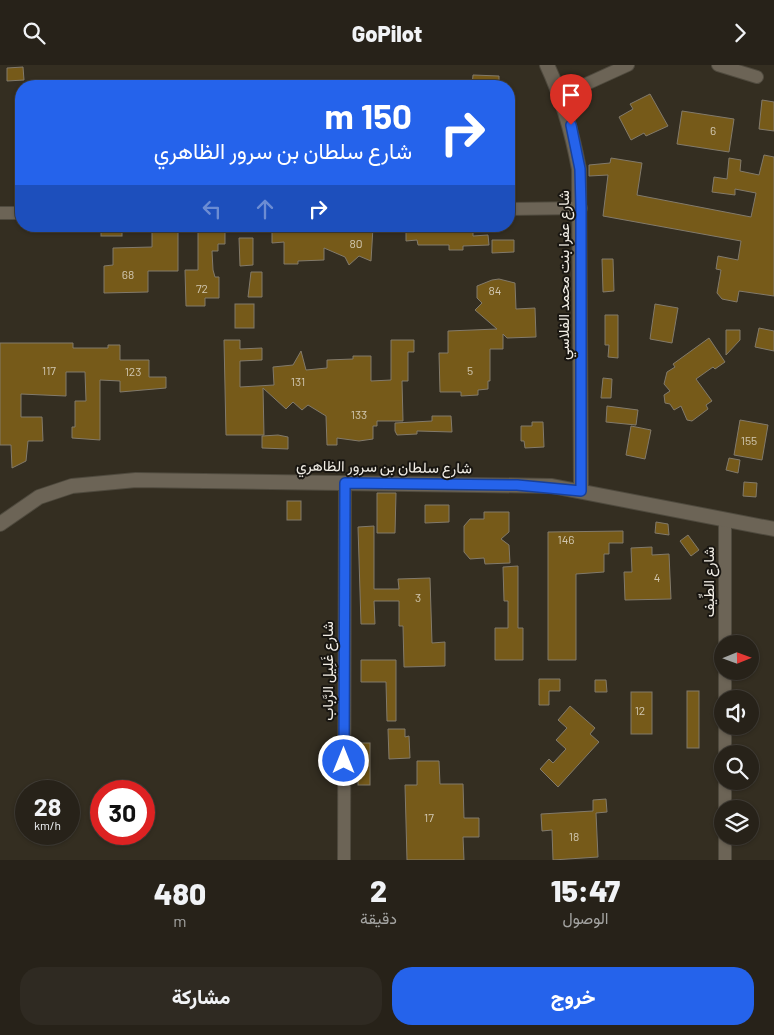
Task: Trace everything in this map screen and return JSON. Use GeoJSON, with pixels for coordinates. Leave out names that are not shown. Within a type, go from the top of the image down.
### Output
{"type":"FeatureCollection","features":[{"type":"Feature","properties":{"kind":"street","name":"شارع عفرا بنت محمد الفلاسي"},"geometry":{"type":"LineString","coordinates":[[547,65],[562,95],[571,125],[580,169],[581,491]]}},
{"type":"Feature","properties":{"kind":"street"},"geometry":{"type":"LineString","coordinates":[[562,95],[628,65]]}},
{"type":"Feature","properties":{"kind":"street"},"geometry":{"type":"LineString","coordinates":[[718,65],[757,77]]}},
{"type":"Feature","properties":{"kind":"street"},"geometry":{"type":"LineString","coordinates":[[515,209],[581,208]]}},
{"type":"Feature","properties":{"kind":"street"},"geometry":{"type":"LineString","coordinates":[[0,213],[15,213]]}},
{"type":"Feature","properties":{"kind":"street","name":"شارع سلطان بن سرور الظاهري"},"geometry":{"type":"LineString","coordinates":[[0,524],[39,497],[72,486],[136,480],[517,485],[581,491],[774,529]]}},
{"type":"Feature","properties":{"kind":"street","name":"شارع غَلِيل الرَّباب"},"geometry":{"type":"LineString","coordinates":[[344,860],[345,483]]}},
{"type":"Feature","properties":{"kind":"street","name":"شارع الطِّيف"},"geometry":{"type":"LineString","coordinates":[[725,520],[725,635]]}},
{"type":"Feature","properties":{"kind":"street"},"geometry":{"type":"LineString","coordinates":[[725,845],[725,860]]}},
{"type":"Feature","properties":{"kind":"building"},"geometry":{"type":"Polygon","coordinates":[[[23,67],[24,80],[7,81],[7,68],[23,67]]]}},
{"type":"Feature","properties":{"kind":"building"},"geometry":{"type":"Polygon","coordinates":[[[473,75],[499,76],[499,80],[473,80],[473,75]]]}},
{"type":"Feature","properties":{"kind":"building"},"geometry":{"type":"Polygon","coordinates":[[[650,94],[668,126],[646,136],[644,133],[631,140],[619,117],[633,109],[630,104],[650,94]]]}},
{"type":"Feature","properties":{"kind":"building"},"geometry":{"type":"Polygon","coordinates":[[[762,100],[774,102],[774,131],[759,129],[762,100]]]}},
{"type":"Feature","properties":{"kind":"building"},"geometry":{"type":"Polygon","coordinates":[[[682,111],[734,119],[729,152],[677,144],[682,111]]]}},
{"type":"Feature","properties":{"kind":"building"},"geometry":{"type":"Polygon","coordinates":[[[764,155],[774,157],[774,296],[739,291],[737,302],[722,299],[717,293],[721,270],[716,269],[718,256],[738,260],[741,241],[603,216],[608,175],[589,176],[589,165],[610,163],[611,158],[642,163],[637,195],[751,217],[756,193],[735,189],[735,195],[712,192],[714,177],[727,179],[729,158],[741,160],[740,171],[759,175],[764,155]]]}},
{"type":"Feature","properties":{"kind":"building"},"geometry":{"type":"Polygon","coordinates":[[[101,232],[122,232],[122,236],[101,236],[101,232]]]}},
{"type":"Feature","properties":{"kind":"building"},"geometry":{"type":"Polygon","coordinates":[[[152,232],[178,232],[178,271],[148,271],[148,292],[104,293],[104,266],[113,265],[113,248],[152,247],[152,232]]]}},
{"type":"Feature","properties":{"kind":"building"},"geometry":{"type":"Polygon","coordinates":[[[198,232],[225,232],[225,244],[218,244],[218,251],[212,251],[213,270],[215,277],[219,277],[219,298],[205,298],[205,306],[186,306],[185,270],[198,270],[198,232]]]}},
{"type":"Feature","properties":{"kind":"building"},"geometry":{"type":"Polygon","coordinates":[[[272,232],[373,232],[371,261],[359,256],[349,265],[345,257],[324,248],[324,260],[298,261],[298,264],[284,264],[284,242],[272,243],[272,232]]]}},
{"type":"Feature","properties":{"kind":"building"},"geometry":{"type":"Polygon","coordinates":[[[406,232],[473,232],[473,236],[488,235],[489,245],[463,246],[463,250],[449,250],[449,245],[418,245],[417,240],[406,241],[406,232]]]}},
{"type":"Feature","properties":{"kind":"building"},"geometry":{"type":"Polygon","coordinates":[[[239,238],[253,238],[253,265],[240,266],[239,238]]]}},
{"type":"Feature","properties":{"kind":"building"},"geometry":{"type":"Polygon","coordinates":[[[492,240],[514,240],[514,252],[492,253],[492,240]]]}},
{"type":"Feature","properties":{"kind":"building"},"geometry":{"type":"Polygon","coordinates":[[[602,259],[613,259],[614,291],[603,292],[602,259]]]}},
{"type":"Feature","properties":{"kind":"building"},"geometry":{"type":"Polygon","coordinates":[[[251,272],[262,272],[262,297],[248,297],[251,272]]]}},
{"type":"Feature","properties":{"kind":"building"},"geometry":{"type":"Polygon","coordinates":[[[499,279],[515,283],[516,309],[535,308],[536,337],[507,338],[503,334],[503,349],[490,349],[490,381],[488,381],[488,389],[478,390],[478,395],[461,396],[461,392],[440,392],[439,353],[448,353],[448,331],[497,329],[475,310],[482,303],[477,298],[477,286],[499,279]]]}},
{"type":"Feature","properties":{"kind":"building"},"geometry":{"type":"Polygon","coordinates":[[[235,304],[254,304],[254,328],[235,328],[235,304]]]}},
{"type":"Feature","properties":{"kind":"building"},"geometry":{"type":"Polygon","coordinates":[[[655,304],[678,308],[672,343],[650,339],[655,304]]]}},
{"type":"Feature","properties":{"kind":"building"},"geometry":{"type":"Polygon","coordinates":[[[605,315],[618,315],[618,358],[608,357],[609,345],[605,345],[605,315]]]}},
{"type":"Feature","properties":{"kind":"building"},"geometry":{"type":"Polygon","coordinates":[[[759,328],[774,331],[774,351],[755,347],[759,328]]]}},
{"type":"Feature","properties":{"kind":"building"},"geometry":{"type":"Polygon","coordinates":[[[726,330],[740,330],[740,340],[726,355],[726,330]]]}},
{"type":"Feature","properties":{"kind":"building"},"geometry":{"type":"Polygon","coordinates":[[[709,338],[725,362],[715,369],[713,367],[696,379],[712,401],[706,405],[708,409],[692,421],[687,420],[681,406],[674,410],[670,404],[665,403],[664,395],[670,391],[664,384],[667,372],[675,367],[673,364],[709,338]]]}},
{"type":"Feature","properties":{"kind":"building"},"geometry":{"type":"Polygon","coordinates":[[[224,340],[240,340],[240,349],[262,348],[262,360],[240,361],[240,387],[274,385],[273,367],[293,365],[301,351],[306,370],[327,368],[327,360],[353,359],[353,356],[371,356],[371,381],[391,380],[391,340],[414,340],[414,352],[408,352],[408,381],[402,381],[403,421],[377,421],[377,426],[373,426],[373,439],[359,441],[337,438],[337,445],[327,445],[326,416],[308,405],[302,410],[293,402],[286,409],[263,388],[264,435],[226,435],[224,340]]]}},
{"type":"Feature","properties":{"kind":"building"},"geometry":{"type":"Polygon","coordinates":[[[0,343],[73,343],[73,348],[108,348],[108,345],[120,345],[120,360],[149,360],[149,377],[166,377],[166,388],[120,392],[120,381],[100,380],[100,440],[72,438],[72,427],[75,427],[75,401],[86,401],[85,372],[66,372],[66,396],[21,394],[21,417],[42,417],[43,441],[28,441],[26,461],[12,468],[11,445],[0,445],[0,343]]]}},
{"type":"Feature","properties":{"kind":"building"},"geometry":{"type":"Polygon","coordinates":[[[603,378],[612,379],[611,398],[601,398],[603,378]]]}},
{"type":"Feature","properties":{"kind":"building"},"geometry":{"type":"Polygon","coordinates":[[[607,406],[638,410],[636,425],[606,422],[607,406]]]}},
{"type":"Feature","properties":{"kind":"building"},"geometry":{"type":"Polygon","coordinates":[[[432,416],[451,416],[452,432],[417,431],[417,434],[397,435],[395,431],[395,423],[432,421],[432,416]]]}},
{"type":"Feature","properties":{"kind":"building"},"geometry":{"type":"Polygon","coordinates":[[[740,420],[768,425],[762,460],[734,455],[740,420]]]}},
{"type":"Feature","properties":{"kind":"building"},"geometry":{"type":"Polygon","coordinates":[[[532,422],[543,422],[544,447],[525,448],[524,441],[521,441],[521,426],[532,426],[532,422]]]}},
{"type":"Feature","properties":{"kind":"building"},"geometry":{"type":"Polygon","coordinates":[[[631,426],[651,430],[645,459],[626,455],[631,426]]]}},
{"type":"Feature","properties":{"kind":"building"},"geometry":{"type":"Polygon","coordinates":[[[278,435],[288,437],[288,449],[262,448],[262,436],[278,435]]]}},
{"type":"Feature","properties":{"kind":"building"},"geometry":{"type":"Polygon","coordinates":[[[729,458],[740,460],[738,473],[726,470],[729,458]]]}},
{"type":"Feature","properties":{"kind":"building"},"geometry":{"type":"Polygon","coordinates":[[[744,482],[757,483],[756,497],[743,496],[744,482]]]}},
{"type":"Feature","properties":{"kind":"building"},"geometry":{"type":"Polygon","coordinates":[[[377,493],[396,493],[395,533],[377,533],[377,493]]]}},
{"type":"Feature","properties":{"kind":"building"},"geometry":{"type":"Polygon","coordinates":[[[287,501],[301,501],[301,520],[287,520],[287,501]]]}},
{"type":"Feature","properties":{"kind":"building"},"geometry":{"type":"Polygon","coordinates":[[[425,505],[449,505],[449,522],[425,523],[425,505]]]}},
{"type":"Feature","properties":{"kind":"building"},"geometry":{"type":"Polygon","coordinates":[[[484,512],[509,512],[509,532],[501,539],[509,545],[510,563],[485,564],[484,558],[470,559],[464,552],[464,526],[470,519],[484,519],[484,512]]]}},
{"type":"Feature","properties":{"kind":"building"},"geometry":{"type":"Polygon","coordinates":[[[656,522],[668,524],[669,535],[655,533],[656,522]]]}},
{"type":"Feature","properties":{"kind":"building"},"geometry":{"type":"Polygon","coordinates":[[[374,526],[374,589],[399,589],[398,579],[430,578],[432,643],[445,642],[445,666],[404,667],[403,626],[399,626],[399,601],[374,601],[375,624],[361,624],[358,527],[374,526]]]}},
{"type":"Feature","properties":{"kind":"building"},"geometry":{"type":"Polygon","coordinates":[[[623,531],[623,543],[609,543],[609,554],[604,554],[604,572],[576,574],[576,660],[548,660],[548,532],[623,531]]]}},
{"type":"Feature","properties":{"kind":"building"},"geometry":{"type":"Polygon","coordinates":[[[688,535],[699,550],[691,556],[680,541],[688,535]]]}},
{"type":"Feature","properties":{"kind":"building"},"geometry":{"type":"Polygon","coordinates":[[[652,547],[652,555],[669,554],[671,599],[625,600],[624,572],[632,572],[631,548],[652,547]]]}},
{"type":"Feature","properties":{"kind":"building"},"geometry":{"type":"Polygon","coordinates":[[[518,566],[518,628],[523,628],[523,660],[495,660],[495,628],[508,628],[508,601],[504,601],[503,567],[518,566]]]}},
{"type":"Feature","properties":{"kind":"building"},"geometry":{"type":"Polygon","coordinates":[[[361,660],[396,660],[396,721],[387,721],[386,682],[361,682],[361,660]]]}},
{"type":"Feature","properties":{"kind":"building"},"geometry":{"type":"Polygon","coordinates":[[[539,679],[560,679],[560,691],[549,691],[549,705],[539,705],[539,679]]]}},
{"type":"Feature","properties":{"kind":"building"},"geometry":{"type":"Polygon","coordinates":[[[595,680],[606,680],[607,692],[595,692],[595,680]]]}},
{"type":"Feature","properties":{"kind":"building"},"geometry":{"type":"Polygon","coordinates":[[[687,691],[699,691],[699,748],[687,748],[687,691]]]}},
{"type":"Feature","properties":{"kind":"building"},"geometry":{"type":"Polygon","coordinates":[[[631,692],[652,692],[652,734],[631,734],[631,692]]]}},
{"type":"Feature","properties":{"kind":"building"},"geometry":{"type":"Polygon","coordinates":[[[570,706],[595,728],[590,734],[599,742],[558,787],[540,769],[549,759],[553,763],[566,749],[556,740],[567,728],[558,720],[570,706]]]}},
{"type":"Feature","properties":{"kind":"building"},"geometry":{"type":"Polygon","coordinates":[[[388,729],[405,729],[405,737],[409,736],[410,758],[389,759],[388,729]]]}},
{"type":"Feature","properties":{"kind":"building"},"geometry":{"type":"Polygon","coordinates":[[[358,743],[370,743],[370,785],[358,785],[358,743]]]}},
{"type":"Feature","properties":{"kind":"building"},"geometry":{"type":"Polygon","coordinates":[[[417,761],[439,761],[440,784],[463,784],[464,818],[479,818],[479,837],[463,837],[464,860],[407,860],[405,785],[417,785],[417,761]]]}},
{"type":"Feature","properties":{"kind":"building"},"geometry":{"type":"Polygon","coordinates":[[[606,799],[607,812],[596,813],[598,857],[553,860],[552,830],[542,831],[541,814],[593,811],[593,800],[606,799]]]}},
{"type":"Feature","properties":{"kind":"route"},"geometry":{"type":"LineString","coordinates":[[344,761],[345,483],[517,485],[581,491],[580,169],[571,125]]}}]}
